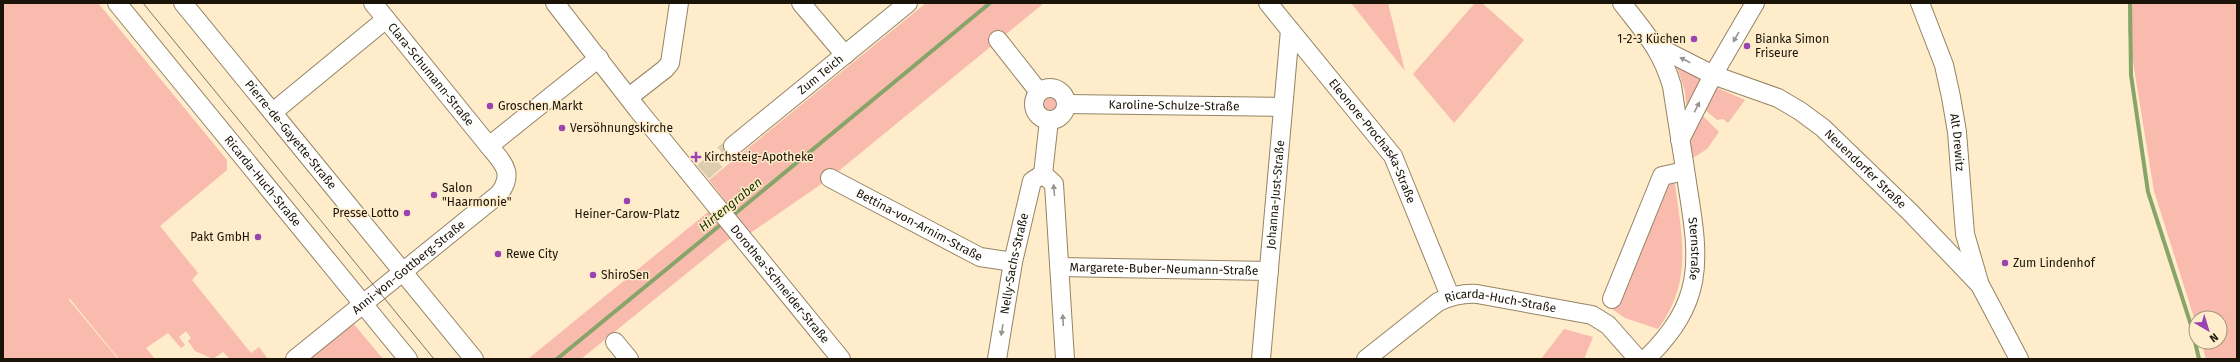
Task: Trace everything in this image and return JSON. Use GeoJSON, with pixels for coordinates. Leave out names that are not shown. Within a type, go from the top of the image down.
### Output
{"type":"FeatureCollection","features":[{"type":"Feature","properties":{"kind":"street","name":"Ricarda-Huch-Straße"},"geometry":{"type":"LineString","coordinates":[[117,3],[408,359]]}},
{"type":"Feature","properties":{"kind":"street","name":"Pierre-de-Gayette-Straße"},"geometry":{"type":"LineString","coordinates":[[183,3],[474,359]]}},
{"type":"Feature","properties":{"kind":"street","name":"Clara-Schumann-Straße"},"geometry":{"type":"LineString","coordinates":[[373,3],[489,146]]}},
{"type":"Feature","properties":{"kind":"street","name":"Dorothea-Schneider-Straße"},"geometry":{"type":"LineString","coordinates":[[555,3],[629,97],[698,175],[716,206],[841,359]]}},
{"type":"Feature","properties":{"kind":"street"},"geometry":{"type":"LineString","coordinates":[[629,97],[665,69],[670,63],[679,3]]}},
{"type":"Feature","properties":{"kind":"street"},"geometry":{"type":"LineString","coordinates":[[801,3],[845,55]]}},
{"type":"Feature","properties":{"kind":"street","name":"Zum Teich"},"geometry":{"type":"LineString","coordinates":[[733,146],[908,3]]}},
{"type":"Feature","properties":{"kind":"street","name":"Eleonore-Prochaska-Straße"},"geometry":{"type":"LineString","coordinates":[[1268,3],[1393,156],[1450,296]]}},
{"type":"Feature","properties":{"kind":"street","name":"Sternstraße"},"geometry":{"type":"LineString","coordinates":[[1622,3],[1656,46],[1665,63],[1672,86],[1696,238],[1696,272],[1692,290],[1683,312],[1664,342],[1646,359]]}},
{"type":"Feature","properties":{"kind":"street"},"geometry":{"type":"LineString","coordinates":[[1680,140],[1713,74],[1755,3]]}},
{"type":"Feature","properties":{"kind":"street","name":"Alt Drewitz"},"geometry":{"type":"LineString","coordinates":[[1920,3],[1944,65],[1952,97],[1957,132],[1965,234],[1980,285]]}},
{"type":"Feature","properties":{"kind":"street"},"geometry":{"type":"LineString","coordinates":[[273,112],[386,19]]}},
{"type":"Feature","properties":{"kind":"street","name":"Johanna-Just-Straße"},"geometry":{"type":"LineString","coordinates":[[1261,359],[1282,107],[1290,30]]}},
{"type":"Feature","properties":{"kind":"street"},"geometry":{"type":"LineString","coordinates":[[998,40],[1039,92]]}},
{"type":"Feature","properties":{"kind":"street","name":"Neuendorfer Straße"},"geometry":{"type":"LineString","coordinates":[[1656,46],[1713,74],[1778,98],[1800,111],[1823,128],[1910,212],[1980,285],[2019,359]]}},
{"type":"Feature","properties":{"kind":"street"},"geometry":{"type":"LineString","coordinates":[[489,146],[599,58]]}},
{"type":"Feature","properties":{"kind":"street"},"geometry":{"type":"LineString","coordinates":[[1050,88],[1055,89],[1064,95],[1066,104],[1064,113],[1060,117],[1049,120],[1040,116],[1034,109],[1034,100],[1039,92],[1050,88]]}},
{"type":"Feature","properties":{"kind":"street","name":"Karoline-Schulze-Straße"},"geometry":{"type":"LineString","coordinates":[[1066,104],[1282,107]]}},
{"type":"Feature","properties":{"kind":"street"},"geometry":{"type":"LineString","coordinates":[[1049,120],[1044,174],[1054,184],[1065,359]]}},
{"type":"Feature","properties":{"kind":"street","name":"Anni-von-Gottberg-Straße"},"geometry":{"type":"LineString","coordinates":[[295,359],[499,194],[506,184],[507,173],[502,162],[489,146]]}},
{"type":"Feature","properties":{"kind":"street"},"geometry":{"type":"LineString","coordinates":[[1612,299],[1662,176],[1685,171]]}},
{"type":"Feature","properties":{"kind":"street","name":"Nelly-Sachs-Straße"},"geometry":{"type":"LineString","coordinates":[[997,359],[1013,262],[1032,181],[1044,174]]}},
{"type":"Feature","properties":{"kind":"street","name":"Bettina-von-Arnim-Straße"},"geometry":{"type":"LineString","coordinates":[[830,178],[980,257],[1013,262]]}},
{"type":"Feature","properties":{"kind":"street","name":"Margarete-Buber-Neumann-Straße"},"geometry":{"type":"LineString","coordinates":[[1060,267],[1269,271]]}},
{"type":"Feature","properties":{"kind":"street","name":"Ricarda-Huch-Straße"},"geometry":{"type":"LineString","coordinates":[[1366,359],[1438,302],[1450,296],[1477,294],[1592,315],[1612,329],[1638,359]]}},
{"type":"Feature","properties":{"kind":"street"},"geometry":{"type":"LineString","coordinates":[[615,342],[629,359]]}},
{"type":"Feature","properties":{"kind":"shaded area"},"geometry":{"type":"Polygon","coordinates":[[[3,3],[98,3],[227,160],[227,170],[160,226],[198,273],[192,280],[251,353],[259,347],[268,359],[230,359],[223,352],[213,359],[195,351],[188,341],[191,338],[186,331],[179,337],[185,345],[181,348],[168,333],[146,348],[155,359],[119,359],[70,299],[71,297],[69,300],[118,359],[3,359],[3,3]]]}},
{"type":"Feature","properties":{"kind":"shaded area"},"geometry":{"type":"Polygon","coordinates":[[[926,3],[1044,3],[830,178],[743,238],[729,239],[581,359],[528,359],[724,199],[709,180],[926,3]]]}},
{"type":"Feature","properties":{"kind":"shaded area"},"geometry":{"type":"Polygon","coordinates":[[[1351,3],[1388,3],[1405,71],[1351,3]]]}},
{"type":"Feature","properties":{"kind":"shaded area"},"geometry":{"type":"Polygon","coordinates":[[[1475,3],[1482,3],[1524,40],[1454,123],[1413,74],[1475,3]]]}},
{"type":"Feature","properties":{"kind":"shaded area"},"geometry":{"type":"Polygon","coordinates":[[[2129,3],[2237,3],[2237,359],[2206,359],[2203,350],[2228,350],[2228,310],[2192,310],[2154,191],[2128,31],[2129,3]]]}},
{"type":"Feature","properties":{"kind":"shaded area"},"geometry":{"type":"Polygon","coordinates":[[[1676,64],[1700,79],[1699,91],[1687,112],[1685,92],[1676,64]]]}},
{"type":"Feature","properties":{"kind":"shaded area"},"geometry":{"type":"Polygon","coordinates":[[[1713,86],[1745,100],[1728,123],[1723,119],[1717,120],[1704,109],[1713,86]]]}},
{"type":"Feature","properties":{"kind":"shaded area"},"geometry":{"type":"Polygon","coordinates":[[[1050,95],[1056,98],[1059,104],[1056,110],[1050,113],[1044,110],[1041,104],[1044,98],[1050,95]]]}},
{"type":"Feature","properties":{"kind":"shaded area"},"geometry":{"type":"Polygon","coordinates":[[[1698,116],[1703,116],[1719,132],[1707,149],[1693,158],[1689,133],[1698,116]]]}},
{"type":"Feature","properties":{"kind":"shaded area"},"geometry":{"type":"Polygon","coordinates":[[[1665,180],[1670,180],[1675,184],[1682,241],[1682,259],[1681,277],[1676,294],[1669,311],[1658,329],[1625,318],[1612,309],[1665,180]]]}},
{"type":"Feature","properties":{"kind":"shaded area"},"geometry":{"type":"Polygon","coordinates":[[[352,322],[383,359],[307,359],[352,322]]]}},
{"type":"Feature","properties":{"kind":"shaded area"},"geometry":{"type":"Polygon","coordinates":[[[1564,329],[1593,337],[1584,359],[1541,359],[1564,329]]]}},
{"type":"Feature","properties":{"kind":"waterway","name":"Hirtengraben"},"geometry":{"type":"LineString","coordinates":[[731,217],[990,3]]}},
{"type":"Feature","properties":{"kind":"waterway"},"geometry":{"type":"LineString","coordinates":[[2130,3],[2131,75],[2148,192],[2191,325],[2199,359]]}},
{"type":"Feature","properties":{"kind":"waterway","name":"Hirtengraben"},"geometry":{"type":"LineString","coordinates":[[557,359],[724,222]]}},
{"type":"Feature","properties":{"kind":"tunnel"},"geometry":{"type":"LineString","coordinates":[[703,172],[733,146]]}},
{"type":"Feature","properties":{"kind":"tram line"},"geometry":{"type":"LineString","coordinates":[[143,3],[434,359]]}},
{"type":"Feature","properties":{"kind":"place","name":"1-2-3 Küchen"},"geometry":{"type":"Point","coordinates":[1694,39]}},
{"type":"Feature","properties":{"kind":"place","name":"Bianka Simon Friseure"},"geometry":{"type":"Point","coordinates":[1747,46]}},
{"type":"Feature","properties":{"kind":"place","name":"Groschen Markt"},"geometry":{"type":"Point","coordinates":[490,106]}},
{"type":"Feature","properties":{"kind":"place","name":"Versöhnungskirche"},"geometry":{"type":"Point","coordinates":[562,128]}},
{"type":"Feature","properties":{"kind":"place","name":"Kirchsteig-Apotheke"},"geometry":{"type":"Point","coordinates":[696,157]}},
{"type":"Feature","properties":{"kind":"place","name":"Salon \"Haarmonie\""},"geometry":{"type":"Point","coordinates":[434,195]}},
{"type":"Feature","properties":{"kind":"place","name":"Heiner-Carow-Platz"},"geometry":{"type":"Point","coordinates":[627,201]}},
{"type":"Feature","properties":{"kind":"place","name":"Presse Lotto"},"geometry":{"type":"Point","coordinates":[407,213]}},
{"type":"Feature","properties":{"kind":"place","name":"Pakt GmbH"},"geometry":{"type":"Point","coordinates":[258,237]}},
{"type":"Feature","properties":{"kind":"place","name":"Rewe City"},"geometry":{"type":"Point","coordinates":[498,254]}},
{"type":"Feature","properties":{"kind":"place","name":"Zum Lindenhof"},"geometry":{"type":"Point","coordinates":[2005,263]}},
{"type":"Feature","properties":{"kind":"place","name":"ShiroSen"},"geometry":{"type":"Point","coordinates":[593,275]}}]}
